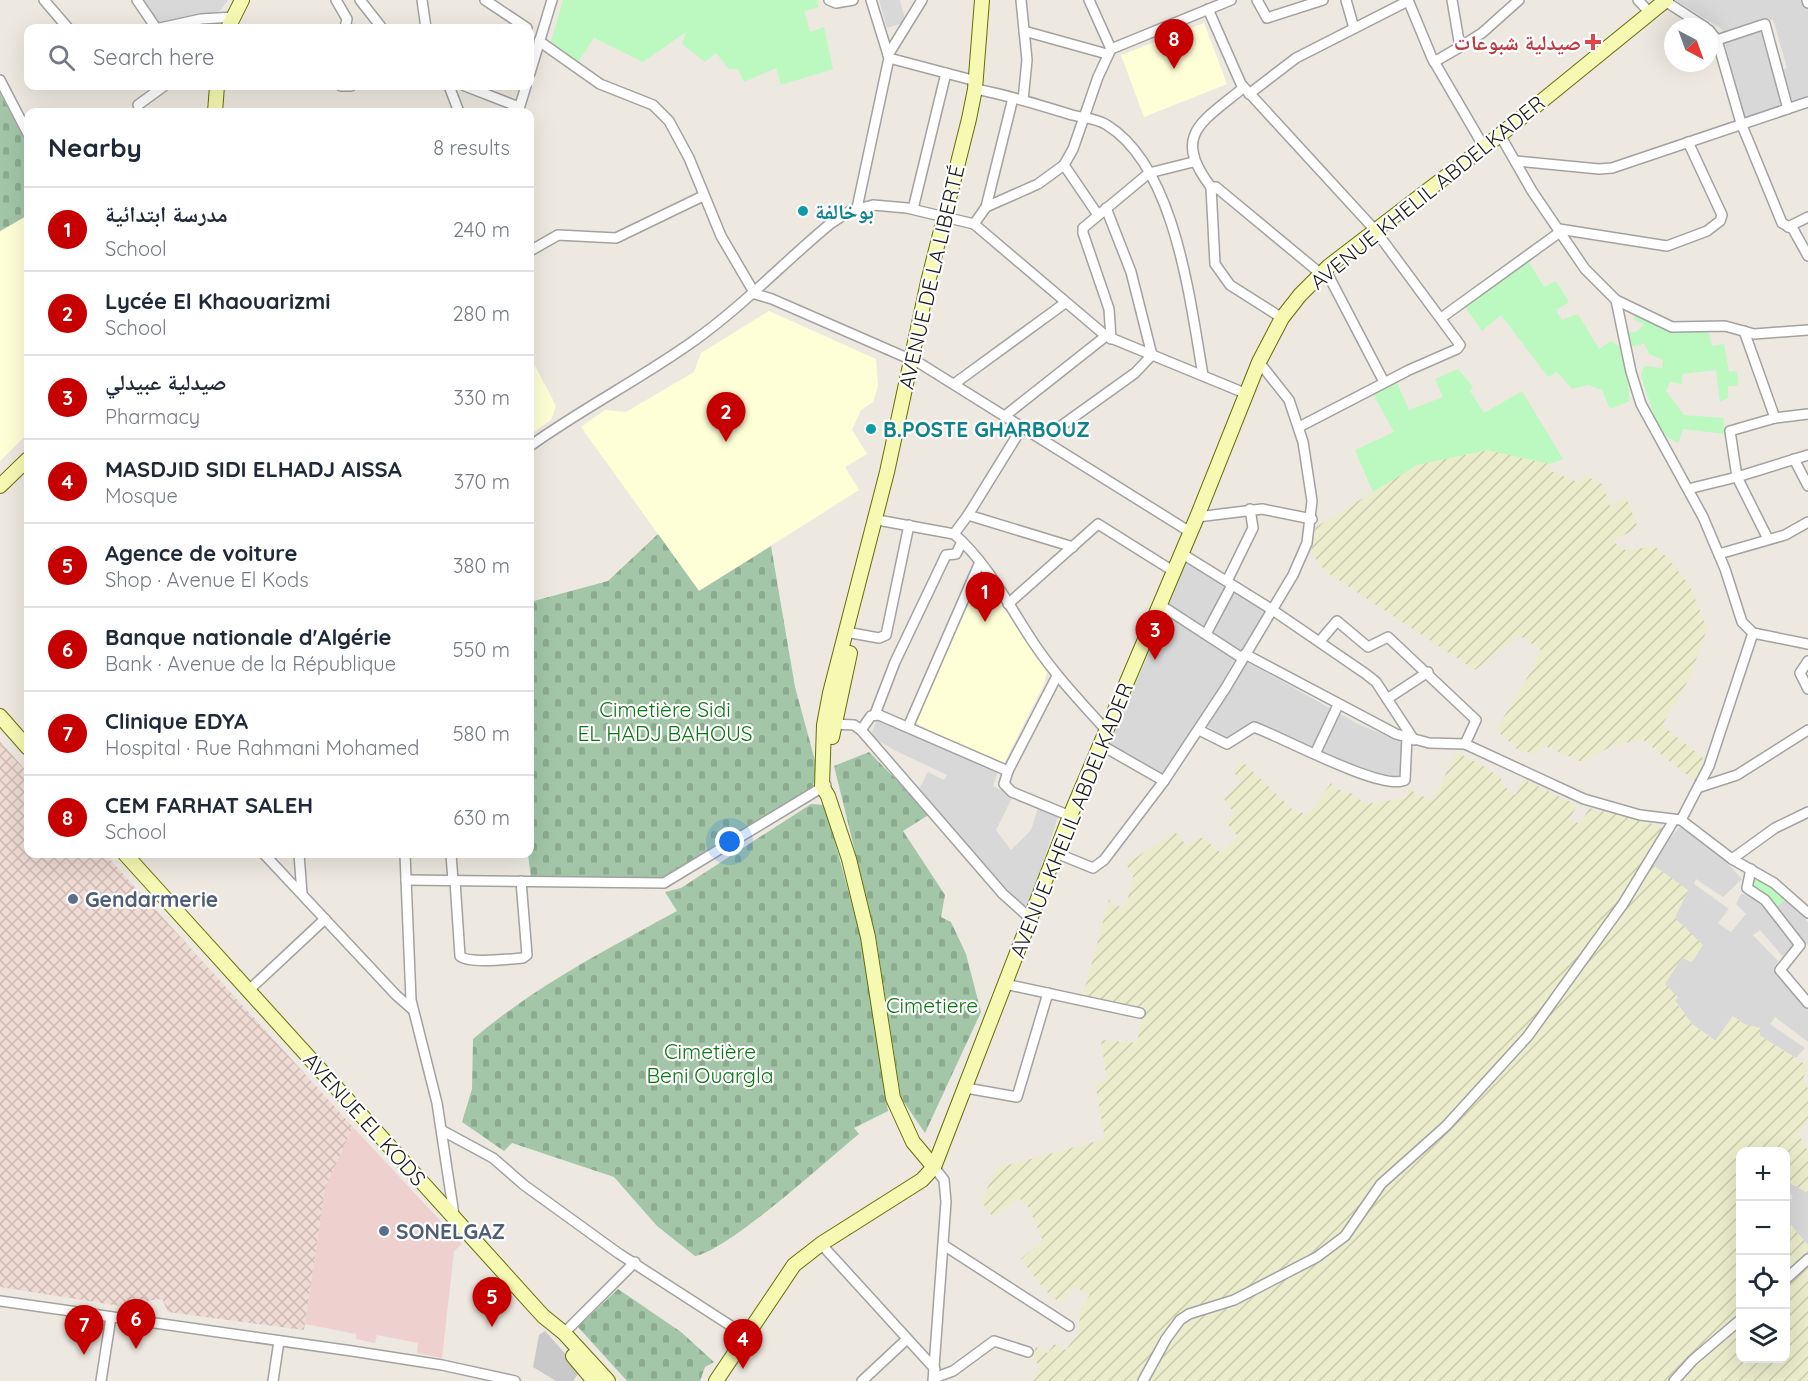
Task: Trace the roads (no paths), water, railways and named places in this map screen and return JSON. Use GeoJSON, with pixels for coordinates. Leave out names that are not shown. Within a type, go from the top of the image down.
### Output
{"type":"FeatureCollection","features":[{"type":"Feature","properties":{"kind":"street"},"geometry":{"type":"LineString","coordinates":[[44,0],[65,24]]}},
{"type":"Feature","properties":{"kind":"street"},"geometry":{"type":"LineString","coordinates":[[137,0],[155,24]]}},
{"type":"Feature","properties":{"kind":"street"},"geometry":{"type":"LineString","coordinates":[[177,24],[201,19],[231,23],[242,0]]}},
{"type":"Feature","properties":{"kind":"street"},"geometry":{"type":"LineString","coordinates":[[336,0],[347,19],[346,24]]}},
{"type":"Feature","properties":{"kind":"street"},"geometry":{"type":"LineString","coordinates":[[360,0],[379,24]]}},
{"type":"Feature","properties":{"kind":"street"},"geometry":{"type":"LineString","coordinates":[[422,0],[425,24]]}},
{"type":"Feature","properties":{"kind":"street"},"geometry":{"type":"LineString","coordinates":[[485,0],[521,24]]}},
{"type":"Feature","properties":{"kind":"street"},"geometry":{"type":"LineString","coordinates":[[534,59],[552,0]]}},
{"type":"Feature","properties":{"kind":"street"},"geometry":{"type":"LineString","coordinates":[[829,0],[836,3],[852,0]]}},
{"type":"Feature","properties":{"kind":"street"},"geometry":{"type":"LineString","coordinates":[[871,0],[888,56]]}},
{"type":"Feature","properties":{"kind":"street"},"geometry":{"type":"LineString","coordinates":[[857,208],[888,56],[922,0]]}},
{"type":"Feature","properties":{"kind":"street","name":"AVENUE DE LA LIBERTÉ"},"geometry":{"type":"LineString","coordinates":[[978,87],[982,0]]}},
{"type":"Feature","properties":{"kind":"street","name":"AVENUE DE LA LIBERTÉ"},"geometry":{"type":"LineString","coordinates":[[934,1167],[913,1142],[893,1098],[868,937],[849,859],[826,789],[825,714],[883,521],[947,218],[978,87],[990,0]]}},
{"type":"Feature","properties":{"kind":"street"},"geometry":{"type":"LineString","coordinates":[[974,224],[986,207],[1018,99],[1027,60],[1021,0]]}},
{"type":"Feature","properties":{"kind":"street"},"geometry":{"type":"LineString","coordinates":[[986,207],[1038,184],[1064,165],[1109,52],[1088,0]]}},
{"type":"Feature","properties":{"kind":"street"},"geometry":{"type":"LineString","coordinates":[[1024,31],[1109,52],[1231,0]]}},
{"type":"Feature","properties":{"kind":"street"},"geometry":{"type":"LineString","coordinates":[[1257,0],[1267,18],[1323,0]]}},
{"type":"Feature","properties":{"kind":"street"},"geometry":{"type":"LineString","coordinates":[[1346,0],[1354,28]]}},
{"type":"Feature","properties":{"kind":"street"},"geometry":{"type":"LineString","coordinates":[[1452,0],[1460,48]]}},
{"type":"Feature","properties":{"kind":"street"},"geometry":{"type":"LineString","coordinates":[[1434,62],[1482,33],[1519,0]]}},
{"type":"Feature","properties":{"kind":"street"},"geometry":{"type":"LineString","coordinates":[[1638,0],[1650,13]]}},
{"type":"Feature","properties":{"kind":"street"},"geometry":{"type":"LineString","coordinates":[[1665,0],[1692,18]]}},
{"type":"Feature","properties":{"kind":"street","name":"AVENUE KHELIL ABDELKADER"},"geometry":{"type":"LineString","coordinates":[[716,1381],[794,1265],[821,1244],[922,1180],[934,1167],[1070,816],[1180,553],[1197,518],[1259,362],[1282,318],[1323,271],[1500,135],[1665,0]]}},
{"type":"Feature","properties":{"kind":"street"},"geometry":{"type":"LineString","coordinates":[[1282,318],[1230,285],[1215,264],[1210,187],[1193,162],[1190,149],[1197,131],[1246,91],[1296,58],[1408,1],[1434,62],[1484,147]]}},
{"type":"Feature","properties":{"kind":"street"},"geometry":{"type":"LineString","coordinates":[[1208,9],[1246,91],[1375,230],[1459,343],[1459,347],[1384,382],[1299,427]]}},
{"type":"Feature","properties":{"kind":"street"},"geometry":{"type":"LineString","coordinates":[[1718,39],[1764,23],[1788,109]]}},
{"type":"Feature","properties":{"kind":"street"},"geometry":{"type":"LineString","coordinates":[[534,34],[600,84],[647,102],[661,111],[680,139],[721,236],[755,294],[772,299],[917,362],[1190,532]]}},
{"type":"Feature","properties":{"kind":"street"},"geometry":{"type":"LineString","coordinates":[[1718,42],[1741,123],[1782,223],[1792,229],[1808,256]]}},
{"type":"Feature","properties":{"kind":"street"},"geometry":{"type":"LineString","coordinates":[[888,56],[946,73],[978,87],[1099,121],[1118,133],[1132,148],[1149,173],[1162,200],[1178,254],[1203,375]]}},
{"type":"Feature","properties":{"kind":"street"},"geometry":{"type":"LineString","coordinates":[[912,209],[946,73]]}},
{"type":"Feature","properties":{"kind":"street"},"geometry":{"type":"LineString","coordinates":[[0,80],[24,126]]}},
{"type":"Feature","properties":{"kind":"street"},"geometry":{"type":"LineString","coordinates":[[138,105],[159,90]]}},
{"type":"Feature","properties":{"kind":"street"},"geometry":{"type":"LineString","coordinates":[[215,108],[217,90]]}},
{"type":"Feature","properties":{"kind":"street"},"geometry":{"type":"LineString","coordinates":[[451,90],[457,108]]}},
{"type":"Feature","properties":{"kind":"street"},"geometry":{"type":"LineString","coordinates":[[474,90],[514,108]]}},
{"type":"Feature","properties":{"kind":"street"},"geometry":{"type":"LineString","coordinates":[[519,108],[525,90]]}},
{"type":"Feature","properties":{"kind":"street"},"geometry":{"type":"LineString","coordinates":[[1516,161],[1599,169],[1612,168],[1808,102]]}},
{"type":"Feature","properties":{"kind":"street"},"geometry":{"type":"LineString","coordinates":[[1500,135],[1585,269],[1616,300],[1672,327],[1725,326],[1743,331],[1785,333],[1808,330]]}},
{"type":"Feature","properties":{"kind":"street"},"geometry":{"type":"LineString","coordinates":[[1441,318],[1559,230],[1667,246],[1707,231],[1720,221],[1722,214],[1688,142]]}},
{"type":"Feature","properties":{"kind":"street"},"geometry":{"type":"LineString","coordinates":[[1109,338],[1109,309],[1083,233],[1085,226],[1149,173],[1193,162]]}},
{"type":"Feature","properties":{"kind":"street"},"geometry":{"type":"LineString","coordinates":[[1064,165],[1098,215]]}},
{"type":"Feature","properties":{"kind":"street"},"geometry":{"type":"LineString","coordinates":[[1210,187],[1216,187],[1323,271],[1384,382]]}},
{"type":"Feature","properties":{"kind":"street"},"geometry":{"type":"LineString","coordinates":[[534,249],[558,235],[616,238],[703,196]]}},
{"type":"Feature","properties":{"kind":"street"},"geometry":{"type":"LineString","coordinates":[[534,443],[575,414],[694,340],[755,294],[818,234],[842,215],[857,208],[873,205],[912,209],[974,224],[1109,338],[1247,394]]}},
{"type":"Feature","properties":{"kind":"street"},"geometry":{"type":"LineString","coordinates":[[1106,208],[1131,272],[1152,355]]}},
{"type":"Feature","properties":{"kind":"street"},"geometry":{"type":"LineString","coordinates":[[1788,227],[1808,217]]}},
{"type":"Feature","properties":{"kind":"street"},"geometry":{"type":"LineString","coordinates":[[1616,300],[1631,372],[1641,404],[1688,489],[1719,554],[1741,619],[1753,633],[1808,644]]}},
{"type":"Feature","properties":{"kind":"street"},"geometry":{"type":"LineString","coordinates":[[954,384],[1065,303]]}},
{"type":"Feature","properties":{"kind":"street"},"geometry":{"type":"LineString","coordinates":[[1743,331],[1775,418]]}},
{"type":"Feature","properties":{"kind":"street"},"geometry":{"type":"LineString","coordinates":[[1005,415],[1109,338]]}},
{"type":"Feature","properties":{"kind":"street"},"geometry":{"type":"LineString","coordinates":[[1042,439],[1135,373],[1152,355]]}},
{"type":"Feature","properties":{"kind":"street","name":"AVENUE DE LA LIBERTÉ"},"geometry":{"type":"LineString","coordinates":[[826,789],[833,724],[850,633],[875,522],[917,362]]}},
{"type":"Feature","properties":{"kind":"street"},"geometry":{"type":"LineString","coordinates":[[1056,853],[1096,867],[1164,781],[1199,730],[1302,557],[1312,519],[1309,471],[1299,427],[1283,390],[1259,362]]}},
{"type":"Feature","properties":{"kind":"street"},"geometry":{"type":"LineString","coordinates":[[1767,539],[1737,477],[1730,431],[1775,418],[1808,414]]}},
{"type":"Feature","properties":{"kind":"street"},"geometry":{"type":"LineString","coordinates":[[954,534],[1023,426]]}},
{"type":"Feature","properties":{"kind":"street"},"geometry":{"type":"LineString","coordinates":[[1688,489],[1737,477],[1808,455]]}},
{"type":"Feature","properties":{"kind":"street"},"geometry":{"type":"LineString","coordinates":[[1794,459],[1808,486]]}},
{"type":"Feature","properties":{"kind":"street"},"geometry":{"type":"LineString","coordinates":[[0,486],[24,463]]}},
{"type":"Feature","properties":{"kind":"street"},"geometry":{"type":"LineString","coordinates":[[1197,518],[1251,509],[1312,519]]}},
{"type":"Feature","properties":{"kind":"street"},"geometry":{"type":"LineString","coordinates":[[1206,634],[1253,528],[1251,509]]}},
{"type":"Feature","properties":{"kind":"street"},"geometry":{"type":"LineString","coordinates":[[968,515],[1073,547]]}},
{"type":"Feature","properties":{"kind":"street"},"geometry":{"type":"LineString","coordinates":[[883,521],[954,534],[980,562],[1057,676],[1106,730]]}},
{"type":"Feature","properties":{"kind":"street"},"geometry":{"type":"LineString","coordinates":[[1719,554],[1794,531],[1808,522]]}},
{"type":"Feature","properties":{"kind":"street"},"geometry":{"type":"LineString","coordinates":[[1008,604],[1073,547],[1094,525],[1100,524],[1173,571]]}},
{"type":"Feature","properties":{"kind":"street"},"geometry":{"type":"LineString","coordinates":[[850,633],[879,638],[886,635],[909,525]]}},
{"type":"Feature","properties":{"kind":"street"},"geometry":{"type":"LineString","coordinates":[[861,730],[875,714],[895,662],[946,555],[956,554],[962,542]]}},
{"type":"Feature","properties":{"kind":"street"},"geometry":{"type":"LineString","coordinates":[[1180,553],[1320,641],[1371,678],[1387,699],[1410,738],[1406,775],[1401,782],[1387,781],[1357,773],[1254,728],[1227,744],[1199,730]]}},
{"type":"Feature","properties":{"kind":"street"},"geometry":{"type":"LineString","coordinates":[[908,727],[980,562]]}},
{"type":"Feature","properties":{"kind":"street"},"geometry":{"type":"LineString","coordinates":[[1159,604],[1243,656],[1338,705],[1410,738],[1465,744],[1542,782],[1592,802],[1677,820],[1732,859],[1774,883],[1808,913]]}},
{"type":"Feature","properties":{"kind":"street"},"geometry":{"type":"LineString","coordinates":[[1320,641],[1336,621],[1368,647],[1388,637],[1428,672],[1476,720],[1465,744]]}},
{"type":"Feature","properties":{"kind":"street"},"geometry":{"type":"LineString","coordinates":[[1143,1381],[1166,1339],[1180,1320],[1189,1314],[1234,1300],[1317,1257],[1345,1236],[1381,1184],[1446,1126],[1527,1036],[1623,904],[1700,787],[1719,740],[1743,656],[1753,633]]}},
{"type":"Feature","properties":{"kind":"street"},"geometry":{"type":"LineString","coordinates":[[1808,661],[1800,673],[1808,688]]}},
{"type":"Feature","properties":{"kind":"street"},"geometry":{"type":"LineString","coordinates":[[1387,699],[1428,672]]}},
{"type":"Feature","properties":{"kind":"street"},"geometry":{"type":"LineString","coordinates":[[1057,676],[1008,771],[1004,784],[1012,792],[1070,816]]}},
{"type":"Feature","properties":{"kind":"street"},"geometry":{"type":"LineString","coordinates":[[1316,754],[1338,705]]}},
{"type":"Feature","properties":{"kind":"street"},"geometry":{"type":"LineString","coordinates":[[875,714],[1008,771]]}},
{"type":"Feature","properties":{"kind":"street"},"geometry":{"type":"LineString","coordinates":[[0,716],[24,743]]}},
{"type":"Feature","properties":{"kind":"street"},"geometry":{"type":"LineString","coordinates":[[833,724],[854,725],[861,730],[1003,894],[1031,919]]}},
{"type":"Feature","properties":{"kind":"street"},"geometry":{"type":"LineString","coordinates":[[1700,787],[1737,775],[1808,730]]}},
{"type":"Feature","properties":{"kind":"street"},"geometry":{"type":"LineString","coordinates":[[1101,746],[1164,781]]}},
{"type":"Feature","properties":{"kind":"street"},"geometry":{"type":"LineString","coordinates":[[406,880],[668,882],[826,789]]}},
{"type":"Feature","properties":{"kind":"street"},"geometry":{"type":"LineString","coordinates":[[1732,859],[1775,828],[1808,812]]}},
{"type":"Feature","properties":{"kind":"street","name":"AVENUE EL KODS"},"geometry":{"type":"LineString","coordinates":[[129,858],[543,1316],[564,1333],[608,1381]]}},
{"type":"Feature","properties":{"kind":"street"},"geometry":{"type":"LineString","coordinates":[[268,858],[396,995],[413,1010]]}},
{"type":"Feature","properties":{"kind":"street"},"geometry":{"type":"LineString","coordinates":[[298,858],[302,894]]}},
{"type":"Feature","properties":{"kind":"street"},"geometry":{"type":"LineString","coordinates":[[405,858],[409,985],[442,1131],[454,1216]]}},
{"type":"Feature","properties":{"kind":"street"},"geometry":{"type":"LineString","coordinates":[[451,858],[460,956],[464,960],[523,958],[527,955],[521,881]]}},
{"type":"Feature","properties":{"kind":"street"},"geometry":{"type":"LineString","coordinates":[[1751,869],[1747,888],[1765,900],[1800,945],[1780,970],[1808,1003]]}},
{"type":"Feature","properties":{"kind":"street"},"geometry":{"type":"LineString","coordinates":[[249,990],[325,919]]}},
{"type":"Feature","properties":{"kind":"street"},"geometry":{"type":"LineString","coordinates":[[1005,984],[1140,1013]]}},
{"type":"Feature","properties":{"kind":"street"},"geometry":{"type":"LineString","coordinates":[[966,1088],[1017,1097],[1048,993]]}},
{"type":"Feature","properties":{"kind":"street"},"geometry":{"type":"LineString","coordinates":[[442,1131],[493,1158],[563,1214],[618,1253],[745,1335]]}},
{"type":"Feature","properties":{"kind":"street"},"geometry":{"type":"LineString","coordinates":[[934,1167],[945,1186],[945,1246],[934,1376]]}},
{"type":"Feature","properties":{"kind":"street"},"geometry":{"type":"LineString","coordinates":[[821,1244],[908,1339],[934,1376]]}},
{"type":"Feature","properties":{"kind":"street"},"geometry":{"type":"LineString","coordinates":[[945,1246],[1069,1326]]}},
{"type":"Feature","properties":{"kind":"street"},"geometry":{"type":"LineString","coordinates":[[1790,1274],[1808,1258]]}},
{"type":"Feature","properties":{"kind":"street"},"geometry":{"type":"LineString","coordinates":[[564,1333],[635,1262]]}},
{"type":"Feature","properties":{"kind":"street"},"geometry":{"type":"LineString","coordinates":[[0,1301],[442,1365],[515,1381]]}},
{"type":"Feature","properties":{"kind":"street"},"geometry":{"type":"LineString","coordinates":[[543,1316],[588,1378]]}},
{"type":"Feature","properties":{"kind":"street"},"geometry":{"type":"LineString","coordinates":[[101,1381],[111,1317]]}},
{"type":"Feature","properties":{"kind":"street"},"geometry":{"type":"LineString","coordinates":[[1674,1381],[1692,1360],[1736,1323]]}},
{"type":"Feature","properties":{"kind":"street"},"geometry":{"type":"LineString","coordinates":[[862,1381],[908,1339]]}},
{"type":"Feature","properties":{"kind":"street"},"geometry":{"type":"LineString","coordinates":[[273,1381],[279,1341]]}},
{"type":"Feature","properties":{"kind":"street"},"geometry":{"type":"LineString","coordinates":[[934,1376],[953,1371],[994,1341],[1028,1352]]}},
{"type":"Feature","properties":{"kind":"place","name":"صيدلية شبوعات"},"geometry":{"type":"Point","coordinates":[1593,42]}},
{"type":"Feature","properties":{"kind":"place","name":"CEM FARHAT SALEH"},"geometry":{"type":"Point","coordinates":[1174,69]}},
{"type":"Feature","properties":{"kind":"place","name":"بوخالفة"},"geometry":{"type":"Point","coordinates":[803,211]}},
{"type":"Feature","properties":{"kind":"place","name":"B.POSTE GHARBOUZ"},"geometry":{"type":"Point","coordinates":[871,429]}},
{"type":"Feature","properties":{"kind":"place","name":"Lycée El Khaouarizmi"},"geometry":{"type":"Point","coordinates":[726,442]}},
{"type":"Feature","properties":{"kind":"place","name":"مدرسة ابتدائية"},"geometry":{"type":"Point","coordinates":[985,622]}},
{"type":"Feature","properties":{"kind":"place","name":"صيدلية عبيدلي"},"geometry":{"type":"Point","coordinates":[1155,660]}},
{"type":"Feature","properties":{"kind":"place","name":"Gendarmerie"},"geometry":{"type":"Point","coordinates":[73,899]}},
{"type":"Feature","properties":{"kind":"place","name":"SONELGAZ"},"geometry":{"type":"Point","coordinates":[384,1231]}},
{"type":"Feature","properties":{"kind":"place","name":"Agence de voiture"},"geometry":{"type":"Point","coordinates":[492,1327]}},
{"type":"Feature","properties":{"kind":"place","name":"Banque nationale d'Algérie"},"geometry":{"type":"Point","coordinates":[136,1349]}},
{"type":"Feature","properties":{"kind":"place","name":"Clinique EDYA"},"geometry":{"type":"Point","coordinates":[84,1355]}},
{"type":"Feature","properties":{"kind":"place","name":"MASDJID SIDI ELHADJ AISSA"},"geometry":{"type":"Point","coordinates":[743,1369]}},
{"type":"Feature","properties":{"kind":"park label","name":"Cimetière Sidi EL HADJ BAHOUS"},"geometry":{"type":"Point","coordinates":[665,721]}},
{"type":"Feature","properties":{"kind":"park label","name":"Cimetiere"},"geometry":{"type":"Point","coordinates":[932,1005]}},
{"type":"Feature","properties":{"kind":"park label","name":"Cimetière Beni Ouargla"},"geometry":{"type":"Point","coordinates":[710,1063]}}]}
